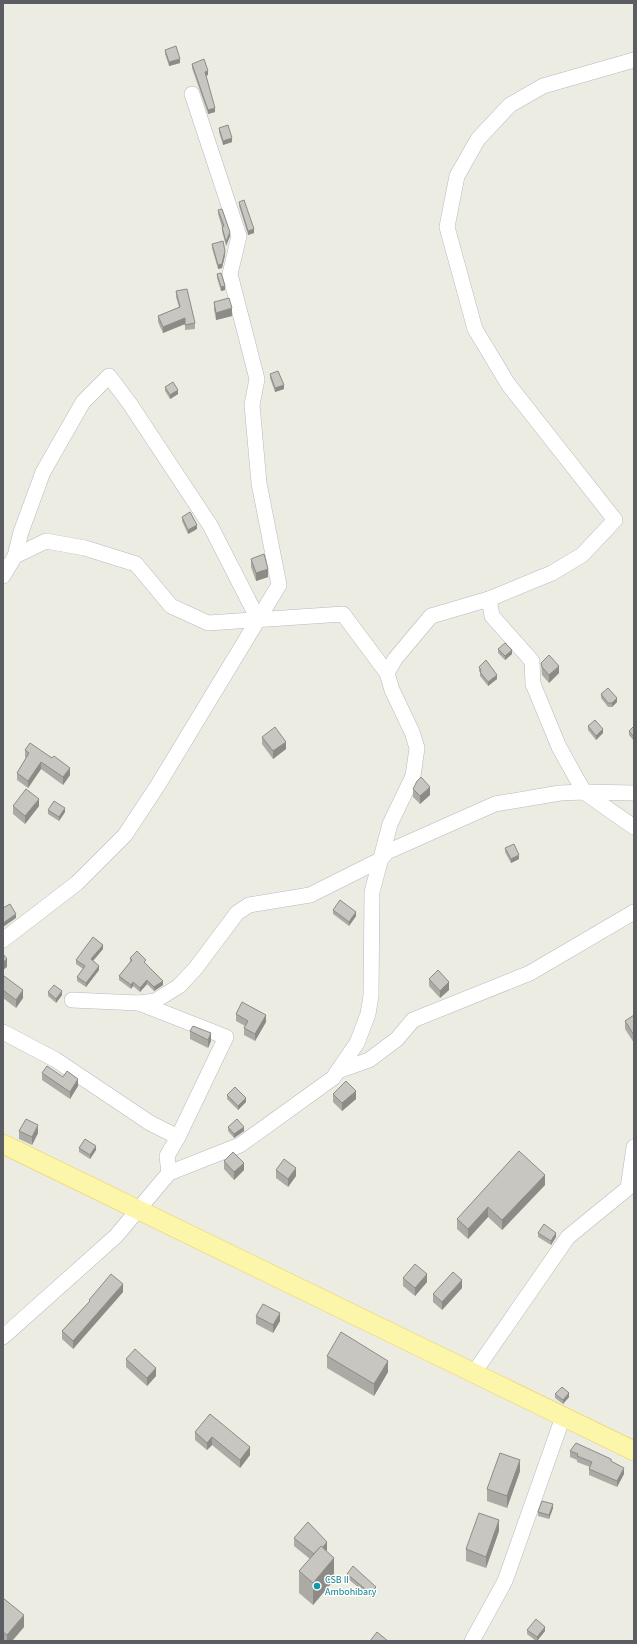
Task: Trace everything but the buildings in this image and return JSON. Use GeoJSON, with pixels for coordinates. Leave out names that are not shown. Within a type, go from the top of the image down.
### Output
{"type":"FeatureCollection","features":[{"type":"Feature","properties":{"kind":"main road"},"geometry":{"type":"LineString","coordinates":[[3,1144],[634,1451]]}},
{"type":"Feature","properties":{"kind":"street"},"geometry":{"type":"LineString","coordinates":[[387,673],[395,659],[431,616],[489,599],[552,573],[582,555],[615,520],[508,384],[475,329],[448,227],[457,176],[478,139],[510,105],[543,86],[634,60]]}},
{"type":"Feature","properties":{"kind":"street"},"geometry":{"type":"LineString","coordinates":[[3,940],[77,883],[125,835],[162,778],[279,585],[259,483],[252,405],[257,379],[230,274],[239,236],[192,94]]}},
{"type":"Feature","properties":{"kind":"street"},"geometry":{"type":"LineString","coordinates":[[3,576],[15,556],[21,532],[43,472],[83,402],[110,376],[210,525],[258,619]]}},
{"type":"Feature","properties":{"kind":"street"},"geometry":{"type":"LineString","coordinates":[[3,1337],[116,1236],[169,1173],[240,1145],[333,1078],[338,1071],[357,1043],[368,1014],[371,996],[372,892],[390,824],[413,776],[416,748],[412,732],[392,690],[387,673],[343,614],[208,622],[171,606],[136,564],[85,548],[46,541],[15,556]]}},
{"type":"Feature","properties":{"kind":"street"},"geometry":{"type":"LineString","coordinates":[[489,599],[492,616],[532,661],[533,684],[559,747],[584,792],[634,827]]}},
{"type":"Feature","properties":{"kind":"street"},"geometry":{"type":"LineString","coordinates":[[72,1000],[139,1003],[155,1001],[179,986],[195,969],[238,913],[249,905],[310,895],[380,860],[387,852],[495,804],[560,793],[634,793]]}},
{"type":"Feature","properties":{"kind":"street"},"geometry":{"type":"LineString","coordinates":[[338,1071],[369,1060],[397,1039],[413,1020],[530,974],[634,912]]}},
{"type":"Feature","properties":{"kind":"street"},"geometry":{"type":"LineString","coordinates":[[139,1003],[226,1037],[178,1137],[167,1156],[169,1173]]}},
{"type":"Feature","properties":{"kind":"street"},"geometry":{"type":"LineString","coordinates":[[3,1032],[56,1060],[150,1123],[178,1137]]}},
{"type":"Feature","properties":{"kind":"street"},"geometry":{"type":"LineString","coordinates":[[473,1374],[568,1237],[628,1188],[634,1147]]}},
{"type":"Feature","properties":{"kind":"street"},"geometry":{"type":"LineString","coordinates":[[472,1641],[505,1581],[563,1417]]}},
{"type":"Feature","properties":{"kind":"place","name":"CSB II Ambohibary"},"geometry":{"type":"Point","coordinates":[317,1586]}}]}
